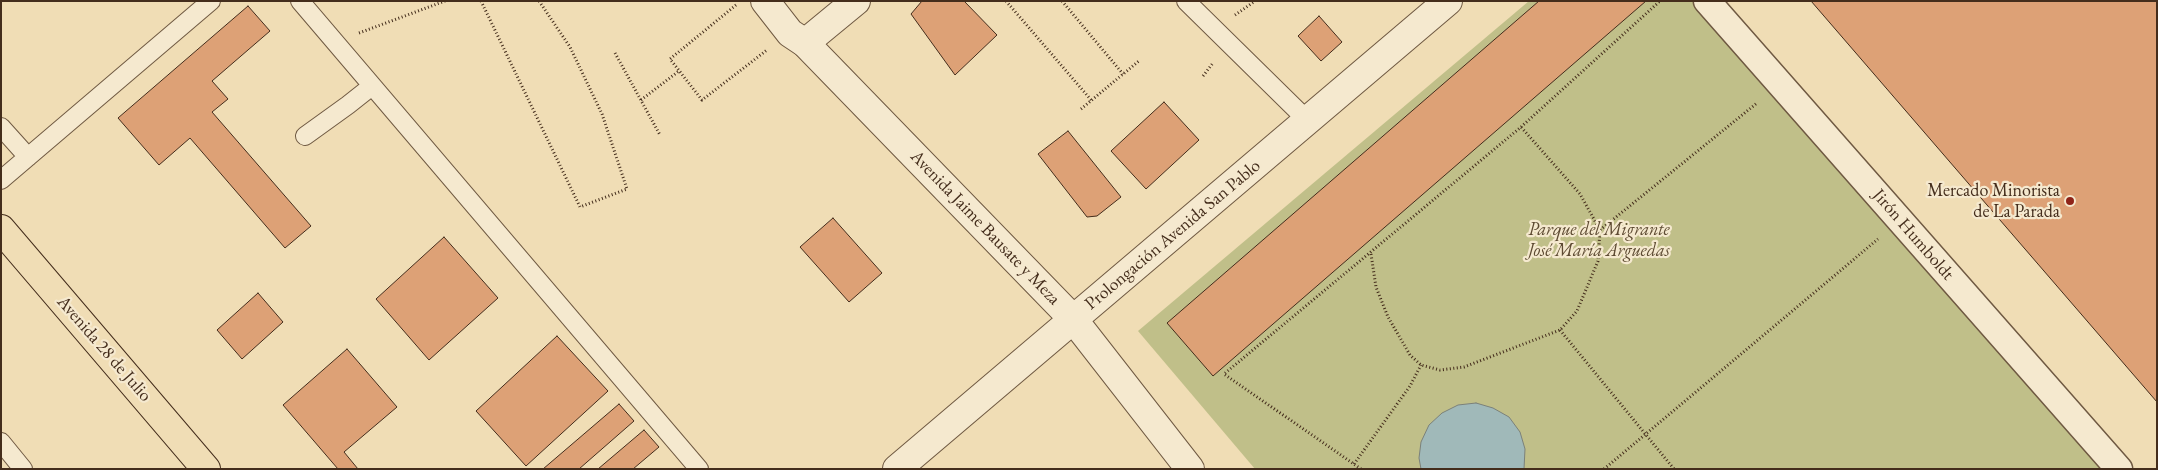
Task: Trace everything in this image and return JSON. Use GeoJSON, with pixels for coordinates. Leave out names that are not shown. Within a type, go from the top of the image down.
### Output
{"type":"FeatureCollection","features":[{"type":"Feature","properties":{"kind":"main road","name":"Avenida 28 de Julio"},"geometry":{"type":"LineString","coordinates":[[1,229],[206,469]]}},
{"type":"Feature","properties":{"kind":"street","name":"Avenida Jaime Bausate y Meza"},"geometry":{"type":"LineString","coordinates":[[765,1],[797,38],[1073,319],[1190,469]]}},
{"type":"Feature","properties":{"kind":"street"},"geometry":{"type":"LineString","coordinates":[[797,38],[856,1]]}},
{"type":"Feature","properties":{"kind":"street","name":"Prolongación Avenida San Pablo"},"geometry":{"type":"LineString","coordinates":[[897,469],[1448,1]]}},
{"type":"Feature","properties":{"kind":"street","name":"Jirón Humboldt"},"geometry":{"type":"LineString","coordinates":[[1707,1],[2118,469]]}},
{"type":"Feature","properties":{"kind":"lane"},"geometry":{"type":"LineString","coordinates":[[1,180],[211,1]]}},
{"type":"Feature","properties":{"kind":"lane"},"geometry":{"type":"LineString","coordinates":[[300,1],[699,469]]}},
{"type":"Feature","properties":{"kind":"lane"},"geometry":{"type":"LineString","coordinates":[[1186,1],[1308,120]]}},
{"type":"Feature","properties":{"kind":"lane"},"geometry":{"type":"LineString","coordinates":[[305,136],[372,86]]}},
{"type":"Feature","properties":{"kind":"lane"},"geometry":{"type":"LineString","coordinates":[[1,127],[28,157]]}},
{"type":"Feature","properties":{"kind":"lane"},"geometry":{"type":"LineString","coordinates":[[1,442],[23,469]]}},
{"type":"Feature","properties":{"kind":"path"},"geometry":{"type":"LineString","coordinates":[[336,42],[445,1]]}},
{"type":"Feature","properties":{"kind":"path"},"geometry":{"type":"LineString","coordinates":[[481,1],[580,207],[627,189],[602,114],[570,47],[539,1]]}},
{"type":"Feature","properties":{"kind":"path"},"geometry":{"type":"LineString","coordinates":[[740,1],[670,59],[702,100],[797,38]]}},
{"type":"Feature","properties":{"kind":"path"},"geometry":{"type":"LineString","coordinates":[[1006,1],[1092,101]]}},
{"type":"Feature","properties":{"kind":"path"},"geometry":{"type":"LineString","coordinates":[[1062,1],[1123,74]]}},
{"type":"Feature","properties":{"kind":"path"},"geometry":{"type":"LineString","coordinates":[[1361,469],[1224,374],[1371,254],[1521,126],[1660,1]]}},
{"type":"Feature","properties":{"kind":"path"},"geometry":{"type":"LineString","coordinates":[[615,53],[660,135]]}},
{"type":"Feature","properties":{"kind":"path"},"geometry":{"type":"LineString","coordinates":[[1081,109],[1140,60]]}},
{"type":"Feature","properties":{"kind":"path"},"geometry":{"type":"LineString","coordinates":[[641,100],[679,71]]}},
{"type":"Feature","properties":{"kind":"path"},"geometry":{"type":"LineString","coordinates":[[1600,230],[1759,102]]}},
{"type":"Feature","properties":{"kind":"path"},"geometry":{"type":"LineString","coordinates":[[1371,254],[1376,287],[1388,317],[1410,355],[1421,365],[1440,370],[1464,367],[1560,330],[1577,312],[1598,261],[1600,230],[1580,194],[1521,126]]}},
{"type":"Feature","properties":{"kind":"path"},"geometry":{"type":"LineString","coordinates":[[1604,469],[1881,237]]}},
{"type":"Feature","properties":{"kind":"path"},"geometry":{"type":"LineString","coordinates":[[1560,330],[1674,469]]}},
{"type":"Feature","properties":{"kind":"path"},"geometry":{"type":"LineString","coordinates":[[1354,464],[1410,386],[1421,365]]}},
{"type":"Feature","properties":{"kind":"green space","name":"Parque del Migrante José María Arguedas"},"geometry":{"type":"Polygon","coordinates":[[[1529,1],[1692,1],[2102,469],[1255,469],[1138,331],[1529,1]]]}},
{"type":"Feature","properties":{"kind":"water"},"geometry":{"type":"Polygon","coordinates":[[[1476,403],[1493,408],[1509,417],[1520,432],[1525,449],[1524,469],[1421,469],[1419,458],[1421,442],[1429,425],[1442,413],[1458,405],[1476,403]]]}},
{"type":"Feature","properties":{"kind":"building"},"geometry":{"type":"Polygon","coordinates":[[[922,1],[964,1],[997,35],[955,75],[911,14],[922,1]]]}},
{"type":"Feature","properties":{"kind":"building"},"geometry":{"type":"Polygon","coordinates":[[[1539,1],[1646,1],[1213,376],[1167,323],[1539,1]]]}},
{"type":"Feature","properties":{"kind":"building","name":"Mercado Minorista de La Parada"},"geometry":{"type":"Polygon","coordinates":[[[1811,1],[2157,1],[2157,402],[1811,1]]]}},
{"type":"Feature","properties":{"kind":"building"},"geometry":{"type":"Polygon","coordinates":[[[248,6],[270,31],[212,81],[228,99],[212,112],[311,226],[285,248],[190,138],[159,165],[118,118],[248,6]]]}},
{"type":"Feature","properties":{"kind":"building"},"geometry":{"type":"Polygon","coordinates":[[[1319,16],[1342,42],[1321,61],[1298,36],[1319,16]]]}},
{"type":"Feature","properties":{"kind":"building"},"geometry":{"type":"Polygon","coordinates":[[[1164,102],[1199,140],[1146,189],[1111,151],[1164,102]]]}},
{"type":"Feature","properties":{"kind":"building"},"geometry":{"type":"Polygon","coordinates":[[[1068,131],[1121,197],[1097,216],[1087,217],[1038,154],[1068,131]]]}},
{"type":"Feature","properties":{"kind":"building"},"geometry":{"type":"Polygon","coordinates":[[[833,218],[882,273],[849,302],[800,247],[833,218]]]}},
{"type":"Feature","properties":{"kind":"building"},"geometry":{"type":"Polygon","coordinates":[[[444,237],[498,298],[429,360],[376,299],[444,237]]]}},
{"type":"Feature","properties":{"kind":"building"},"geometry":{"type":"Polygon","coordinates":[[[258,293],[283,322],[242,359],[217,330],[258,293]]]}},
{"type":"Feature","properties":{"kind":"building"},"geometry":{"type":"Polygon","coordinates":[[[557,336],[608,391],[526,466],[476,411],[557,336]]]}},
{"type":"Feature","properties":{"kind":"building"},"geometry":{"type":"Polygon","coordinates":[[[347,349],[397,407],[344,452],[358,469],[338,469],[283,405],[347,349]]]}},
{"type":"Feature","properties":{"kind":"building"},"geometry":{"type":"Polygon","coordinates":[[[619,404],[634,421],[579,469],[543,469],[619,404]]]}},
{"type":"Feature","properties":{"kind":"building"},"geometry":{"type":"Polygon","coordinates":[[[644,430],[659,447],[633,469],[598,469],[644,430]]]}},
{"type":"Feature","properties":{"kind":"place","name":"Mercado Minorista de La Parada"},"geometry":{"type":"Point","coordinates":[2070,201]}}]}
